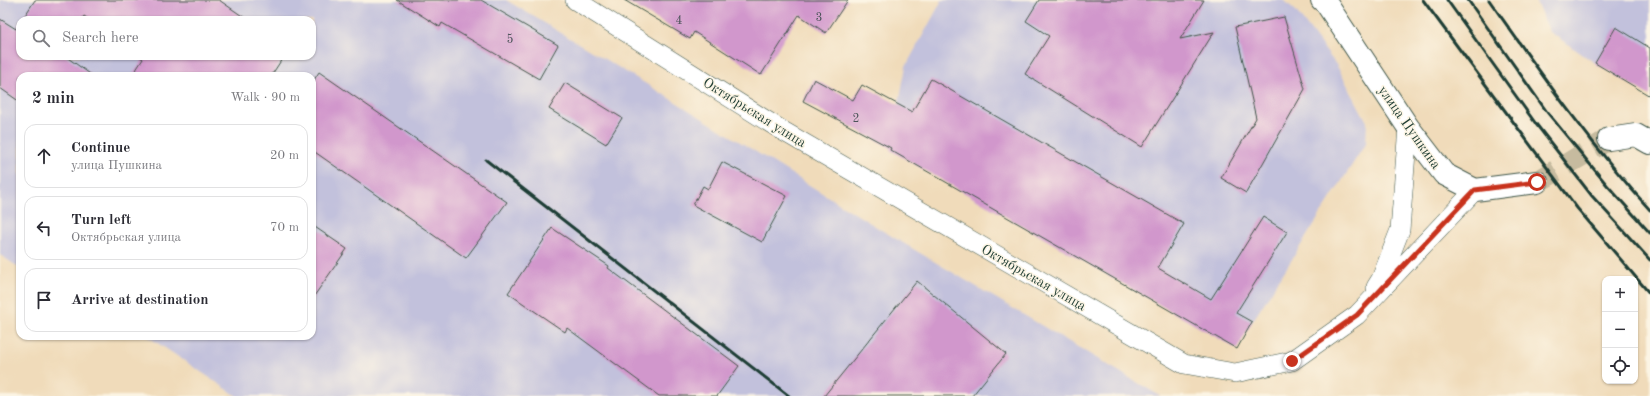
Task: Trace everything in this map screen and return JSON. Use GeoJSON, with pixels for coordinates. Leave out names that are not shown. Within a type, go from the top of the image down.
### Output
{"type":"FeatureCollection","features":[{"type":"Feature","properties":{"kind":"street","name":"Октябрьская улица"},"geometry":{"type":"LineString","coordinates":[[575,0],[783,131],[1184,364],[1235,373],[1292,361],[1357,315],[1475,190]]}},
{"type":"Feature","properties":{"kind":"street","name":"улица Пушкина"},"geometry":{"type":"LineString","coordinates":[[1322,0],[1326,3],[1408,127],[1444,174],[1475,190]]}},
{"type":"Feature","properties":{"kind":"street"},"geometry":{"type":"LineString","coordinates":[[1357,315],[1381,279],[1400,230],[1408,127]]}},
{"type":"Feature","properties":{"kind":"street"},"geometry":{"type":"LineString","coordinates":[[1608,139],[1636,135],[1650,144]]}},
{"type":"Feature","properties":{"kind":"street"},"geometry":{"type":"LineString","coordinates":[[1475,190],[1537,182]]}},
{"type":"Feature","properties":{"kind":"shaded area"},"geometry":{"type":"Polygon","coordinates":[[[0,0],[506,0],[663,94],[883,231],[1160,396],[237,396],[153,340],[316,340],[316,72],[16,72],[16,265],[0,255],[0,0]]]}},
{"type":"Feature","properties":{"kind":"shaded area"},"geometry":{"type":"Polygon","coordinates":[[[942,0],[1284,0],[1296,11],[1337,66],[1367,122],[1366,143],[1252,322],[1237,349],[890,150],[906,66],[942,0]]]}},
{"type":"Feature","properties":{"kind":"shaded area"},"geometry":{"type":"Polygon","coordinates":[[[1535,0],[1650,0],[1650,95],[1595,63],[1550,32],[1535,0]]]}},
{"type":"Feature","properties":{"kind":"building"},"geometry":{"type":"Polygon","coordinates":[[[35,0],[219,0],[242,16],[84,16],[25,16],[35,0]]]}},
{"type":"Feature","properties":{"kind":"building"},"geometry":{"type":"Polygon","coordinates":[[[397,0],[481,0],[558,45],[539,79],[442,23],[440,27],[397,0]]]}},
{"type":"Feature","properties":{"kind":"building"},"geometry":{"type":"Polygon","coordinates":[[[624,0],[848,0],[826,33],[799,15],[761,75],[694,32],[690,39],[624,0]]]}},
{"type":"Feature","properties":{"kind":"building"},"geometry":{"type":"Polygon","coordinates":[[[1039,0],[1204,0],[1180,39],[1214,32],[1142,147],[1025,74],[1049,36],[1026,21],[1039,0]]]}},
{"type":"Feature","properties":{"kind":"building"},"geometry":{"type":"Polygon","coordinates":[[[1284,17],[1305,89],[1246,193],[1221,178],[1256,118],[1235,27],[1284,17]]]}},
{"type":"Feature","properties":{"kind":"building"},"geometry":{"type":"Polygon","coordinates":[[[0,19],[16,29],[16,60],[71,60],[87,72],[16,72],[16,99],[0,88],[0,19]]]}},
{"type":"Feature","properties":{"kind":"building"},"geometry":{"type":"Polygon","coordinates":[[[1616,27],[1650,48],[1650,96],[1595,63],[1616,27]]]}},
{"type":"Feature","properties":{"kind":"building"},"geometry":{"type":"Polygon","coordinates":[[[142,60],[281,60],[274,72],[135,72],[142,60]]]}},
{"type":"Feature","properties":{"kind":"building"},"geometry":{"type":"Polygon","coordinates":[[[319,72],[507,202],[466,258],[316,153],[316,77],[319,72]]]}},
{"type":"Feature","properties":{"kind":"building"},"geometry":{"type":"Polygon","coordinates":[[[814,79],[853,100],[862,85],[912,112],[931,79],[1184,224],[1158,268],[1211,299],[1263,217],[1287,232],[1236,313],[1252,322],[1237,349],[890,150],[891,148],[803,101],[814,79]]]}},
{"type":"Feature","properties":{"kind":"building"},"geometry":{"type":"Polygon","coordinates":[[[565,83],[622,118],[606,144],[549,109],[565,83]]]}},
{"type":"Feature","properties":{"kind":"building"},"geometry":{"type":"Polygon","coordinates":[[[722,162],[787,196],[762,242],[693,205],[703,186],[708,189],[722,162]]]}},
{"type":"Feature","properties":{"kind":"building"},"geometry":{"type":"Polygon","coordinates":[[[316,228],[347,249],[316,293],[316,228]]]}},
{"type":"Feature","properties":{"kind":"building"},"geometry":{"type":"Polygon","coordinates":[[[552,228],[609,266],[608,268],[739,366],[717,396],[659,396],[567,328],[565,332],[508,293],[552,228]]]}},
{"type":"Feature","properties":{"kind":"building"},"geometry":{"type":"Polygon","coordinates":[[[917,281],[1006,354],[972,396],[824,396],[917,281]]]}},
{"type":"Feature","properties":{"kind":"tunnel"},"geometry":{"type":"LineString","coordinates":[[1537,182],[1609,139]]}},
{"type":"Feature","properties":{"kind":"railway"},"geometry":{"type":"LineString","coordinates":[[1423,0],[1577,208],[1650,294]]}},
{"type":"Feature","properties":{"kind":"railway"},"geometry":{"type":"LineString","coordinates":[[1447,0],[1536,124],[1592,196],[1650,260]]}},
{"type":"Feature","properties":{"kind":"railway"},"geometry":{"type":"LineString","coordinates":[[1468,0],[1547,112],[1607,185],[1650,233]]}},
{"type":"Feature","properties":{"kind":"railway"},"geometry":{"type":"LineString","coordinates":[[1489,0],[1586,134],[1650,210]]}},
{"type":"Feature","properties":{"kind":"railway"},"geometry":{"type":"LineString","coordinates":[[486,160],[789,396]]}},
{"type":"Feature","properties":{"kind":"route"},"geometry":{"type":"LineString","coordinates":[[1292,361],[1357,315],[1475,190],[1537,182]]}}]}
